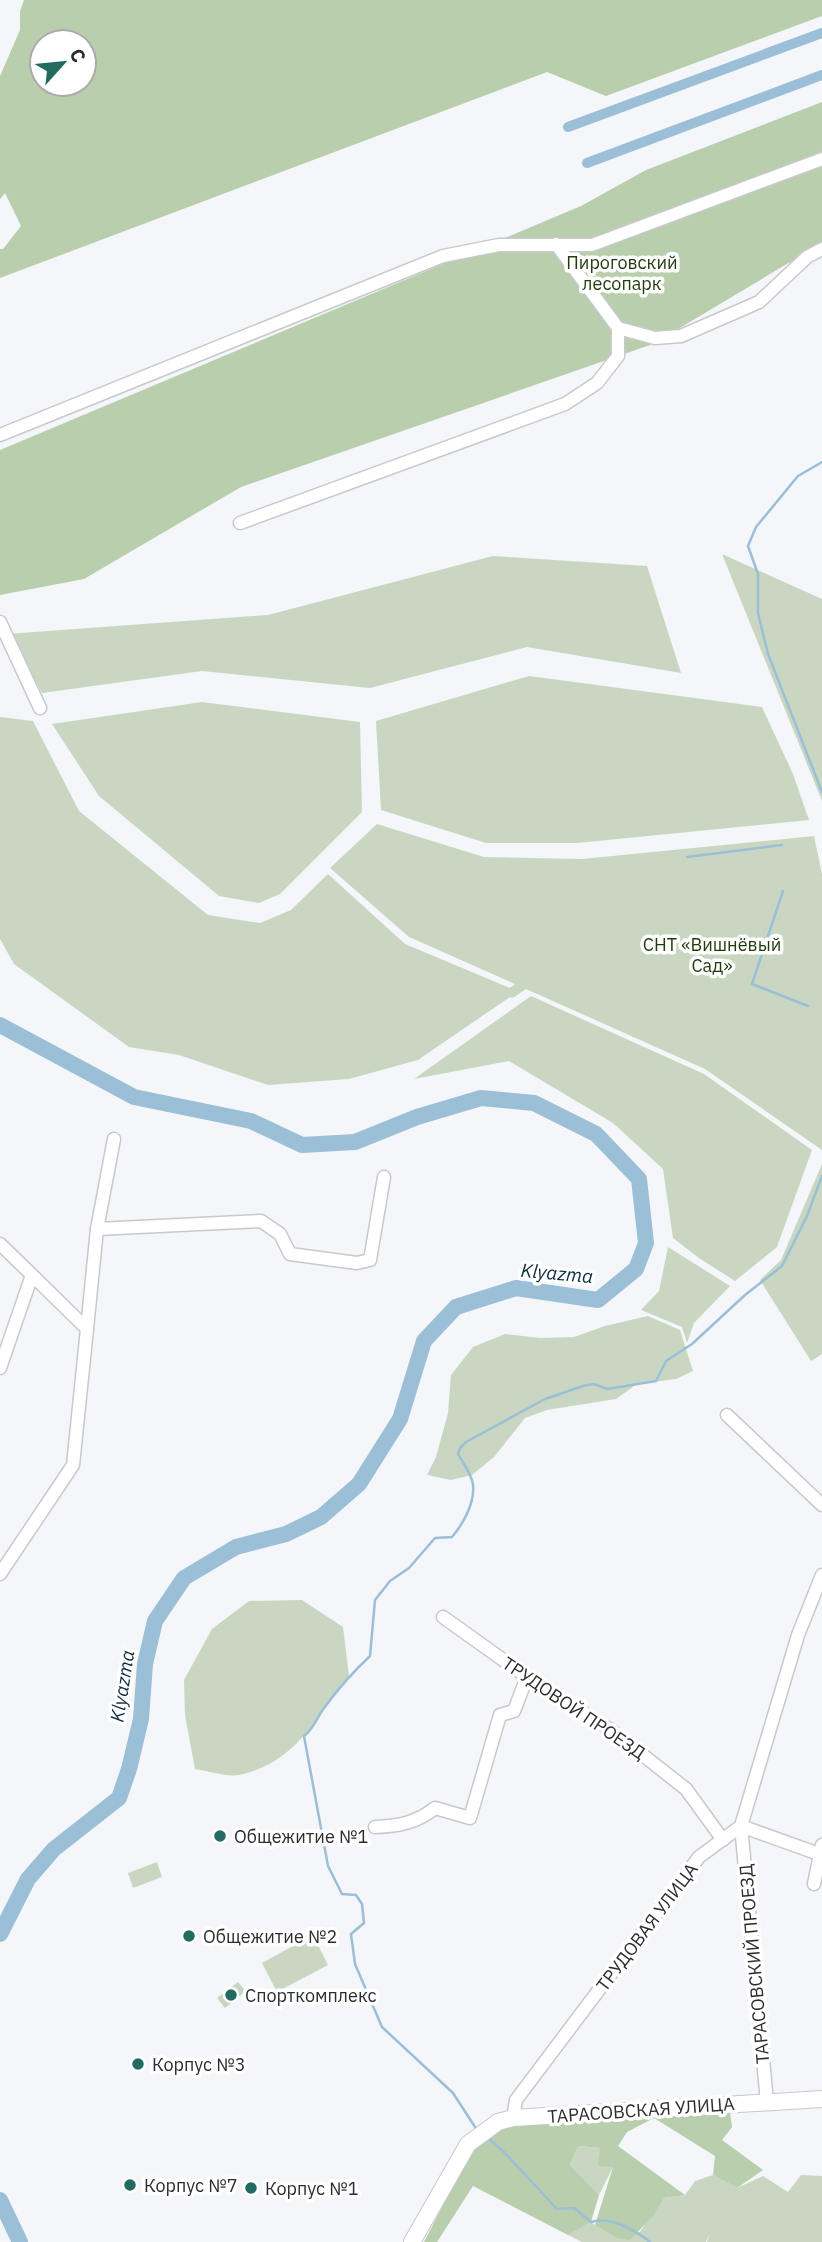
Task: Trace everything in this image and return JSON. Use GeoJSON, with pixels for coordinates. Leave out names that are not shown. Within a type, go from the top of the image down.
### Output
{"type":"FeatureCollection","features":[{"type":"Feature","properties":{"kind":"main road","name":"ТАРАСОВСКАЯ УЛИЦА"},"geometry":{"type":"LineString","coordinates":[[412,2242],[478,2137],[498,2122],[513,2118],[822,2099]]}},
{"type":"Feature","properties":{"kind":"street"},"geometry":{"type":"LineString","coordinates":[[0,435],[443,256],[499,246],[592,245],[822,159]]}},
{"type":"Feature","properties":{"kind":"street"},"geometry":{"type":"LineString","coordinates":[[240,523],[565,404],[597,383],[618,356],[618,328],[556,244]]}},
{"type":"Feature","properties":{"kind":"street"},"geometry":{"type":"LineString","coordinates":[[618,328],[655,338],[681,336],[759,302],[807,257],[822,249]]}},
{"type":"Feature","properties":{"kind":"street"},"geometry":{"type":"LineString","coordinates":[[0,622],[40,708]]}},
{"type":"Feature","properties":{"kind":"street"},"geometry":{"type":"LineString","coordinates":[[0,1574],[73,1465],[97,1229],[114,1139]]}},
{"type":"Feature","properties":{"kind":"street"},"geometry":{"type":"LineString","coordinates":[[97,1229],[261,1221],[279,1234],[290,1254],[358,1263],[370,1260],[384,1177]]}},
{"type":"Feature","properties":{"kind":"street"},"geometry":{"type":"LineString","coordinates":[[0,1244],[87,1329]]}},
{"type":"Feature","properties":{"kind":"street"},"geometry":{"type":"LineString","coordinates":[[0,1368],[32,1275]]}},
{"type":"Feature","properties":{"kind":"street"},"geometry":{"type":"LineString","coordinates":[[727,1415],[822,1505]]}},
{"type":"Feature","properties":{"kind":"street"},"geometry":{"type":"LineString","coordinates":[[814,1884],[821,1849],[741,1826],[798,1635],[822,1575]]}},
{"type":"Feature","properties":{"kind":"street","name":"ТРУДОВОЙ ПРОЕЗД"},"geometry":{"type":"LineString","coordinates":[[443,1617],[527,1677],[611,1730],[686,1789],[723,1840]]}},
{"type":"Feature","properties":{"kind":"street"},"geometry":{"type":"LineString","coordinates":[[375,1826],[402,1825],[435,1808],[470,1818],[500,1716],[514,1711],[527,1677]]}},
{"type":"Feature","properties":{"kind":"street","name":"ТРУДОВАЯ УЛИЦА"},"geometry":{"type":"LineString","coordinates":[[513,2118],[516,2100],[699,1857],[741,1826]]}},
{"type":"Feature","properties":{"kind":"street","name":"ТАРАСОВСКИЙ ПРОЕЗД"},"geometry":{"type":"LineString","coordinates":[[741,1826],[767,2102]]}},
{"type":"Feature","properties":{"kind":"green space"},"geometry":{"type":"Polygon","coordinates":[[[24,0],[822,0],[822,16],[606,96],[547,72],[0,278],[0,249],[3,249],[21,226],[5,193],[0,199],[0,76],[20,30],[20,11],[24,0]]]}},
{"type":"Feature","properties":{"kind":"green space","name":"Пироговский лесопарк"},"geometry":{"type":"Polygon","coordinates":[[[822,102],[822,243],[653,344],[241,487],[84,579],[0,595],[0,450],[581,206],[646,170],[822,102]]]}},
{"type":"Feature","properties":{"kind":"green space"},"geometry":{"type":"Polygon","coordinates":[[[722,554],[822,599],[822,801],[722,554]]]}},
{"type":"Feature","properties":{"kind":"green space"},"geometry":{"type":"Polygon","coordinates":[[[493,556],[647,566],[681,673],[527,647],[370,688],[202,671],[42,693],[7,634],[268,615],[493,556]]]}},
{"type":"Feature","properties":{"kind":"green space"},"geometry":{"type":"Polygon","coordinates":[[[529,676],[762,707],[793,774],[809,820],[577,843],[486,843],[381,810],[376,721],[529,676]]]}},
{"type":"Feature","properties":{"kind":"green space"},"geometry":{"type":"Polygon","coordinates":[[[202,702],[360,722],[362,812],[280,894],[259,903],[219,896],[99,796],[52,724],[202,702]]]}},
{"type":"Feature","properties":{"kind":"green space","name":"СНТ «Вишнёвый Сад»"},"geometry":{"type":"Polygon","coordinates":[[[0,717],[33,721],[79,811],[208,915],[260,923],[291,910],[328,874],[405,944],[510,988],[515,984],[409,937],[330,868],[377,824],[484,857],[582,859],[814,836],[822,874],[822,1150],[705,1069],[526,989],[513,998],[510,997],[418,1060],[349,1079],[268,1085],[179,1055],[129,1047],[14,964],[0,939],[0,717]]]}},
{"type":"Feature","properties":{"kind":"green space"},"geometry":{"type":"Polygon","coordinates":[[[531,996],[704,1074],[812,1150],[777,1247],[735,1281],[699,1258],[673,1238],[663,1169],[613,1123],[509,1061],[414,1079],[531,996]]]}},
{"type":"Feature","properties":{"kind":"green space"},"geometry":{"type":"Polygon","coordinates":[[[822,1164],[822,1354],[811,1361],[760,1280],[781,1260],[822,1164]]]}},
{"type":"Feature","properties":{"kind":"green space"},"geometry":{"type":"Polygon","coordinates":[[[668,1247],[730,1286],[694,1323],[687,1343],[682,1327],[641,1310],[659,1291],[668,1247]]]}},
{"type":"Feature","properties":{"kind":"green space"},"geometry":{"type":"Polygon","coordinates":[[[648,1316],[680,1330],[693,1371],[676,1379],[637,1384],[616,1399],[547,1410],[525,1418],[494,1457],[472,1475],[451,1480],[427,1475],[436,1457],[448,1413],[451,1375],[473,1347],[505,1334],[540,1338],[574,1337],[605,1326],[648,1316]]]}},
{"type":"Feature","properties":{"kind":"green space"},"geometry":{"type":"Polygon","coordinates":[[[302,1600],[343,1627],[349,1676],[303,1737],[276,1760],[239,1775],[223,1775],[195,1769],[185,1715],[184,1680],[212,1629],[249,1601],[302,1600]]]}},
{"type":"Feature","properties":{"kind":"green space"},"geometry":{"type":"Polygon","coordinates":[[[157,1862],[162,1877],[133,1888],[128,1873],[157,1862]]]}},
{"type":"Feature","properties":{"kind":"green space"},"geometry":{"type":"Polygon","coordinates":[[[313,1935],[328,1965],[277,1992],[262,1963],[313,1935]]]}},
{"type":"Feature","properties":{"kind":"green space","name":"Спорткомплекс"},"geometry":{"type":"Polygon","coordinates":[[[238,1982],[246,1991],[225,2008],[217,1998],[238,1982]]]}},
{"type":"Feature","properties":{"kind":"green space"},"geometry":{"type":"Polygon","coordinates":[[[729,2105],[732,2127],[722,2140],[763,2170],[737,2188],[713,2175],[715,2156],[654,2118],[627,2132],[618,2146],[685,2195],[664,2198],[653,2216],[630,2240],[617,2238],[595,2225],[613,2167],[598,2166],[600,2148],[578,2146],[570,2165],[599,2195],[591,2222],[568,2235],[473,2186],[437,2242],[424,2242],[468,2144],[498,2122],[729,2105]]]}},
{"type":"Feature","properties":{"kind":"green space"},"geometry":{"type":"Polygon","coordinates":[[[578,2146],[600,2148],[613,2167],[599,2195],[570,2165],[578,2146]]]}},
{"type":"Feature","properties":{"kind":"green space"},"geometry":{"type":"Polygon","coordinates":[[[713,2175],[737,2188],[763,2176],[788,2192],[801,2175],[822,2176],[822,2242],[707,2242],[710,2234],[706,2242],[582,2242],[568,2235],[591,2222],[639,2233],[664,2198],[685,2195],[695,2181],[713,2175]]]}},
{"type":"Feature","properties":{"kind":"waterway"},"geometry":{"type":"LineString","coordinates":[[568,127],[822,33]]}},
{"type":"Feature","properties":{"kind":"waterway"},"geometry":{"type":"LineString","coordinates":[[587,163],[822,75]]}},
{"type":"Feature","properties":{"kind":"waterway"},"geometry":{"type":"LineString","coordinates":[[822,462],[798,476],[756,527],[748,546],[758,574],[758,613],[768,654],[822,792]]}},
{"type":"Feature","properties":{"kind":"waterway"},"geometry":{"type":"LineString","coordinates":[[687,857],[782,845]]}},
{"type":"Feature","properties":{"kind":"waterway"},"geometry":{"type":"LineString","coordinates":[[783,891],[752,984],[808,1006]]}},
{"type":"Feature","properties":{"kind":"waterway","name":"Klyazma"},"geometry":{"type":"LineString","coordinates":[[0,1025],[134,1097],[251,1121],[302,1145],[355,1142],[417,1117],[481,1098],[534,1103],[596,1134],[639,1179],[646,1243],[636,1269],[598,1300],[516,1288],[456,1307],[424,1341],[400,1419],[359,1484],[321,1517],[286,1534],[236,1547],[184,1578],[155,1621],[145,1664],[141,1719],[119,1798],[54,1849],[28,1879],[0,1934]]}},
{"type":"Feature","properties":{"kind":"waterway"},"geometry":{"type":"LineString","coordinates":[[477,2130],[453,2093],[382,2027],[355,1964],[351,1934],[364,1923],[362,1904],[356,1895],[342,1894],[328,1866],[304,1736],[340,1687],[370,1656],[375,1600],[390,1581],[409,1568],[435,1538],[452,1537],[464,1520],[472,1499],[473,1485],[458,1454],[460,1448],[466,1442],[545,1399],[583,1386],[594,1384],[607,1389],[656,1381],[666,1361],[692,1344],[745,1295],[782,1266],[807,1216],[822,1176]]}},
{"type":"Feature","properties":{"kind":"waterway"},"geometry":{"type":"LineString","coordinates":[[488,2138],[557,2209],[574,2208],[591,2222],[615,2223],[650,2242]]}},
{"type":"Feature","properties":{"kind":"waterway","name":"Klyazma"},"geometry":{"type":"LineString","coordinates":[[0,2200],[20,2242]]}},
{"type":"Feature","properties":{"kind":"place","name":"Общежитие №1"},"geometry":{"type":"Point","coordinates":[220,1836]}},
{"type":"Feature","properties":{"kind":"place","name":"Общежитие №2"},"geometry":{"type":"Point","coordinates":[189,1936]}},
{"type":"Feature","properties":{"kind":"place","name":"Спорткомплекс"},"geometry":{"type":"Point","coordinates":[231,1995]}},
{"type":"Feature","properties":{"kind":"place","name":"Корпус №3"},"geometry":{"type":"Point","coordinates":[138,2064]}},
{"type":"Feature","properties":{"kind":"place","name":"Корпус №7"},"geometry":{"type":"Point","coordinates":[130,2185]}},
{"type":"Feature","properties":{"kind":"place","name":"Корпус №1"},"geometry":{"type":"Point","coordinates":[251,2188]}}]}
